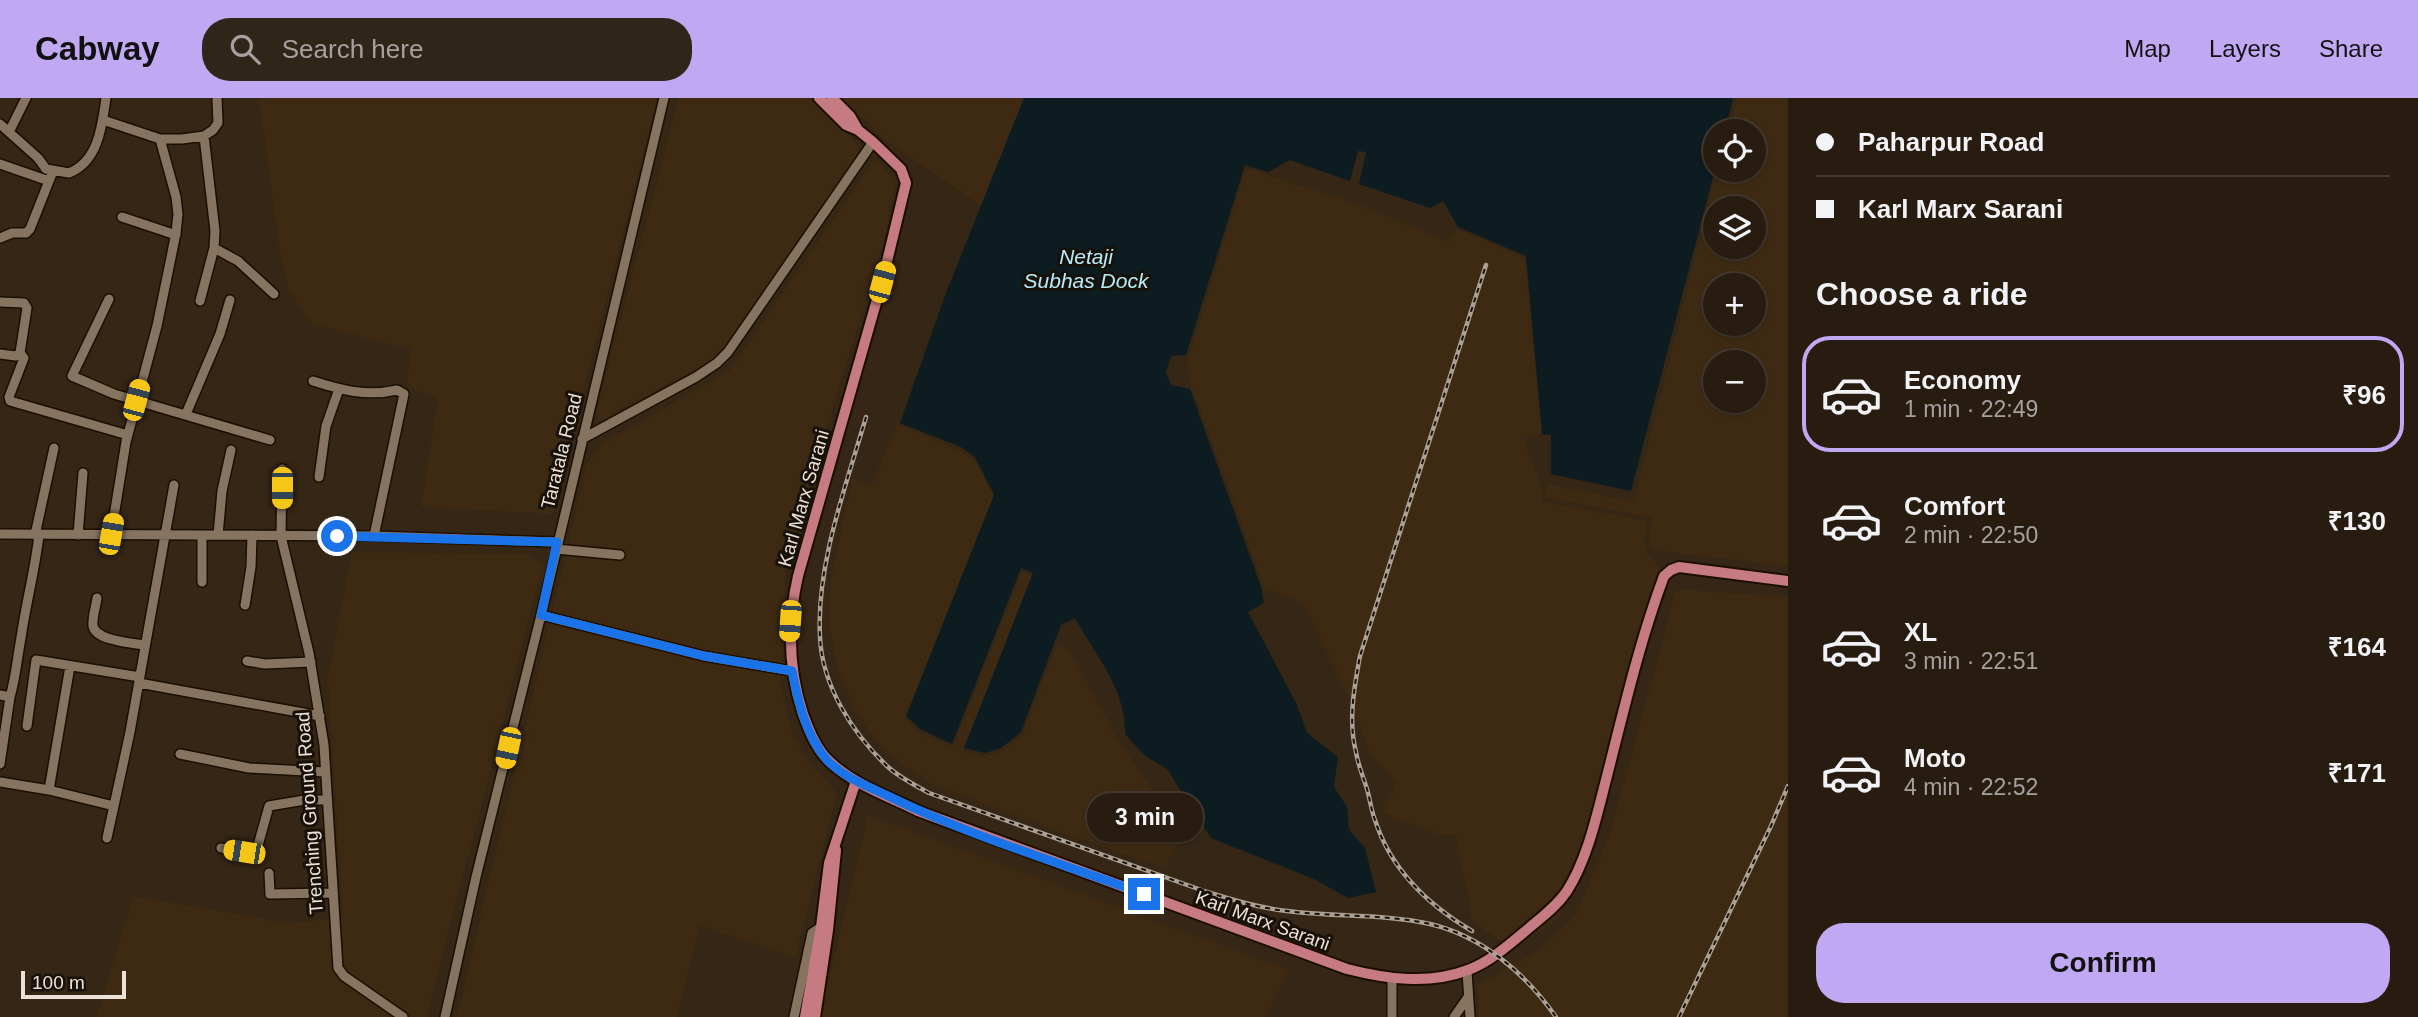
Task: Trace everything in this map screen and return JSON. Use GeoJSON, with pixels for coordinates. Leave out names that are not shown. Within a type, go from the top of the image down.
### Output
{"type":"FeatureCollection","features":[{"type":"Feature","properties":{"kind":"main road","name":"Karl Marx Sarani"},"geometry":{"type":"LineString","coordinates":[[819,98],[846,125],[858,130],[901,169],[906,183],[878,296],[798,576],[789,637],[798,699],[814,740],[828,760],[856,781],[918,811],[1347,969],[1392,978],[1426,979],[1467,971],[1524,933],[1559,902],[1573,880],[1596,816],[1631,684],[1664,576],[1679,567],[1788,580]]}},
{"type":"Feature","properties":{"kind":"main road","name":"Karl Marx Sarani"},"geometry":{"type":"LineString","coordinates":[[832,98],[850,116],[858,130]]}},
{"type":"Feature","properties":{"kind":"main road"},"geometry":{"type":"LineString","coordinates":[[815,1017],[815,993],[836,865],[836,844],[856,781]]}},
{"type":"Feature","properties":{"kind":"main road"},"geometry":{"type":"LineString","coordinates":[[805,1017],[815,993]]}},
{"type":"Feature","properties":{"kind":"street"},"geometry":{"type":"LineString","coordinates":[[9,132],[26,98]]}},
{"type":"Feature","properties":{"kind":"street"},"geometry":{"type":"LineString","coordinates":[[0,124],[46,169],[69,173],[87,160],[100,137],[106,98]]}},
{"type":"Feature","properties":{"kind":"street"},"geometry":{"type":"LineString","coordinates":[[103,120],[160,139],[204,136],[218,123],[217,98]]}},
{"type":"Feature","properties":{"kind":"street","name":"Taratala Road"},"geometry":{"type":"LineString","coordinates":[[445,1017],[476,877],[664,98]]}},
{"type":"Feature","properties":{"kind":"street"},"geometry":{"type":"LineString","coordinates":[[200,301],[214,248],[215,231],[204,136]]}},
{"type":"Feature","properties":{"kind":"street"},"geometry":{"type":"LineString","coordinates":[[111,534],[128,435],[157,326],[176,235],[176,197],[160,139]]}},
{"type":"Feature","properties":{"kind":"street"},"geometry":{"type":"LineString","coordinates":[[582,439],[696,377],[728,352],[873,142]]}},
{"type":"Feature","properties":{"kind":"street"},"geometry":{"type":"LineString","coordinates":[[0,164],[49,181]]}},
{"type":"Feature","properties":{"kind":"street"},"geometry":{"type":"LineString","coordinates":[[0,239],[12,233],[26,233],[30,229],[53,171]]}},
{"type":"Feature","properties":{"kind":"street"},"geometry":{"type":"LineString","coordinates":[[122,217],[176,235]]}},
{"type":"Feature","properties":{"kind":"street"},"geometry":{"type":"LineString","coordinates":[[214,248],[238,261],[274,295]]}},
{"type":"Feature","properties":{"kind":"street"},"geometry":{"type":"LineString","coordinates":[[109,299],[72,376],[114,394],[270,440]]}},
{"type":"Feature","properties":{"kind":"street"},"geometry":{"type":"LineString","coordinates":[[186,414],[220,334],[230,300]]}},
{"type":"Feature","properties":{"kind":"street"},"geometry":{"type":"LineString","coordinates":[[0,303],[24,303],[27,309],[20,353],[24,358],[9,397],[10,401],[128,435]]}},
{"type":"Feature","properties":{"kind":"street"},"geometry":{"type":"LineString","coordinates":[[0,354],[16,356],[20,353]]}},
{"type":"Feature","properties":{"kind":"street"},"geometry":{"type":"LineString","coordinates":[[313,381],[339,389],[379,394],[397,390],[405,397],[374,536]]}},
{"type":"Feature","properties":{"kind":"street"},"geometry":{"type":"LineString","coordinates":[[319,477],[327,426],[339,389]]}},
{"type":"Feature","properties":{"kind":"street"},"geometry":{"type":"LineString","coordinates":[[0,764],[5,696],[17,674],[20,639],[36,566],[37,535],[54,447]]}},
{"type":"Feature","properties":{"kind":"street"},"geometry":{"type":"LineString","coordinates":[[218,535],[222,491],[230,450]]}},
{"type":"Feature","properties":{"kind":"street","name":"Trenching Ground Road"},"geometry":{"type":"LineString","coordinates":[[282,469],[281,536],[311,662],[320,716],[338,968],[344,976],[401,1017]]}},
{"type":"Feature","properties":{"kind":"street"},"geometry":{"type":"LineString","coordinates":[[78,535],[83,473]]}},
{"type":"Feature","properties":{"kind":"street"},"geometry":{"type":"LineString","coordinates":[[107,838],[174,485]]}},
{"type":"Feature","properties":{"kind":"street"},"geometry":{"type":"LineString","coordinates":[[0,534],[374,536],[556,545],[620,555]]}},
{"type":"Feature","properties":{"kind":"street"},"geometry":{"type":"LineString","coordinates":[[202,535],[202,582]]}},
{"type":"Feature","properties":{"kind":"street"},"geometry":{"type":"LineString","coordinates":[[245,605],[251,567],[252,536]]}},
{"type":"Feature","properties":{"kind":"street"},"geometry":{"type":"LineString","coordinates":[[97,598],[93,622],[96,632],[110,639],[144,645]]}},
{"type":"Feature","properties":{"kind":"street"},"geometry":{"type":"LineString","coordinates":[[541,615],[704,656],[792,671]]}},
{"type":"Feature","properties":{"kind":"street"},"geometry":{"type":"LineString","coordinates":[[27,726],[36,660],[320,716]]}},
{"type":"Feature","properties":{"kind":"street"},"geometry":{"type":"LineString","coordinates":[[247,661],[265,664],[311,662]]}},
{"type":"Feature","properties":{"kind":"street"},"geometry":{"type":"LineString","coordinates":[[49,790],[71,666]]}},
{"type":"Feature","properties":{"kind":"street"},"geometry":{"type":"LineString","coordinates":[[180,754],[249,768],[325,772]]}},
{"type":"Feature","properties":{"kind":"street"},"geometry":{"type":"LineString","coordinates":[[0,782],[49,790],[114,806]]}},
{"type":"Feature","properties":{"kind":"street"},"geometry":{"type":"LineString","coordinates":[[220,848],[244,852],[257,849],[269,806],[327,800]]}},
{"type":"Feature","properties":{"kind":"street"},"geometry":{"type":"LineString","coordinates":[[269,873],[270,894],[332,893]]}},
{"type":"Feature","properties":{"kind":"street"},"geometry":{"type":"LineString","coordinates":[[793,1017],[812,933],[825,928]]}},
{"type":"Feature","properties":{"kind":"street"},"geometry":{"type":"LineString","coordinates":[[1467,971],[1470,1017]]}},
{"type":"Feature","properties":{"kind":"street"},"geometry":{"type":"LineString","coordinates":[[1392,978],[1392,1017]]}},
{"type":"Feature","properties":{"kind":"street"},"geometry":{"type":"LineString","coordinates":[[1454,1017],[1468,997]]}},
{"type":"Feature","properties":{"kind":"shaded area"},"geometry":{"type":"Polygon","coordinates":[[[259,98],[657,98],[552,514],[421,507],[438,399],[407,386],[410,349],[312,324],[288,288],[280,252],[259,98]]]}},
{"type":"Feature","properties":{"kind":"shaded area"},"geometry":{"type":"Polygon","coordinates":[[[679,98],[809,98],[862,149],[719,357],[597,422],[597,410],[679,98]]]}},
{"type":"Feature","properties":{"kind":"shaded area"},"geometry":{"type":"Polygon","coordinates":[[[843,98],[1024,98],[981,206],[884,139],[843,98]]]}},
{"type":"Feature","properties":{"kind":"shaded area"},"geometry":{"type":"Polygon","coordinates":[[[1737,98],[1788,98],[1788,566],[1651,550],[1649,541],[1652,518],[1544,497],[1548,484],[1634,502],[1703,226],[1703,259],[1766,259],[1766,196],[1710,196],[1714,182],[1766,182],[1766,119],[1731,119],[1737,98]]]}},
{"type":"Feature","properties":{"kind":"shaded area"},"geometry":{"type":"Polygon","coordinates":[[[875,159],[895,180],[887,231],[786,561],[780,682],[791,730],[809,762],[837,793],[795,957],[700,926],[677,1017],[457,1017],[587,463],[602,444],[729,371],[875,159]]]}},
{"type":"Feature","properties":{"kind":"shaded area"},"geometry":{"type":"Polygon","coordinates":[[[1246,168],[1360,205],[1448,241],[1457,229],[1525,258],[1542,433],[1524,439],[1543,491],[1542,501],[1647,521],[1644,542],[1646,550],[1661,570],[1658,573],[1597,841],[1559,918],[1513,950],[1471,920],[1471,908],[1455,834],[1440,835],[1383,813],[1397,782],[1371,755],[1349,697],[1303,603],[1264,588],[1192,387],[1187,365],[1189,356],[1246,168]]]}},
{"type":"Feature","properties":{"kind":"shaded area"},"geometry":{"type":"Polygon","coordinates":[[[897,424],[959,450],[975,460],[994,497],[906,719],[920,733],[953,747],[1022,571],[1032,575],[964,751],[986,757],[1002,751],[1022,735],[1057,644],[1069,649],[1120,743],[1184,833],[1164,867],[934,785],[899,762],[877,742],[856,711],[838,670],[830,630],[831,580],[852,478],[872,485],[897,424]]]}},
{"type":"Feature","properties":{"kind":"shaded area"},"geometry":{"type":"Polygon","coordinates":[[[352,552],[528,554],[543,564],[427,1017],[97,1017],[133,896],[287,923],[343,918],[328,677],[352,552]]]}},
{"type":"Feature","properties":{"kind":"shaded area"},"geometry":{"type":"Polygon","coordinates":[[[1676,591],[1788,597],[1788,1017],[1479,1017],[1477,985],[1536,952],[1577,913],[1611,831],[1676,591]]]}},
{"type":"Feature","properties":{"kind":"shaded area"},"geometry":{"type":"Polygon","coordinates":[[[868,815],[1289,970],[1266,1017],[820,1017],[868,815]]]}},
{"type":"Feature","properties":{"kind":"water","name":"Netaji Subhas Dock"},"geometry":{"type":"Polygon","coordinates":[[[1024,98],[1733,98],[1728,119],[1703,119],[1703,182],[1712,182],[1708,196],[1703,196],[1703,215],[1631,491],[1551,474],[1551,435],[1542,434],[1526,256],[1458,227],[1443,201],[1430,208],[1359,184],[1366,152],[1358,151],[1350,181],[1290,160],[1268,172],[1245,165],[1186,355],[1171,356],[1166,372],[1171,385],[1190,389],[1261,587],[1264,603],[1248,612],[1296,703],[1307,733],[1338,757],[1334,787],[1347,807],[1349,830],[1365,848],[1376,892],[1348,898],[1314,879],[1211,838],[1167,769],[1144,755],[1125,734],[1121,703],[1115,688],[1075,618],[1061,625],[1021,732],[1001,748],[985,753],[964,748],[1033,573],[1021,568],[952,744],[920,729],[906,716],[994,495],[975,457],[961,447],[900,423],[946,293],[1024,98]]]}},
{"type":"Feature","properties":{"kind":"railway"},"geometry":{"type":"LineString","coordinates":[[1472,931],[1426,898],[1391,855],[1374,816],[1358,761],[1352,716],[1360,656],[1486,265]]}},
{"type":"Feature","properties":{"kind":"railway"},"geometry":{"type":"LineString","coordinates":[[866,417],[828,554],[820,610],[820,637],[822,655],[833,691],[863,740],[888,767],[929,793],[1225,898],[1277,910],[1396,919],[1449,930],[1485,947],[1517,972],[1556,1017]]}},
{"type":"Feature","properties":{"kind":"railway"},"geometry":{"type":"LineString","coordinates":[[1679,1017],[1788,786]]}},
{"type":"Feature","properties":{"kind":"route"},"geometry":{"type":"LineString","coordinates":[[337,536],[557,542],[541,615],[704,656],[750,666],[792,671],[796,691],[814,740],[828,760],[856,781],[918,811],[1144,894]]}}]}
